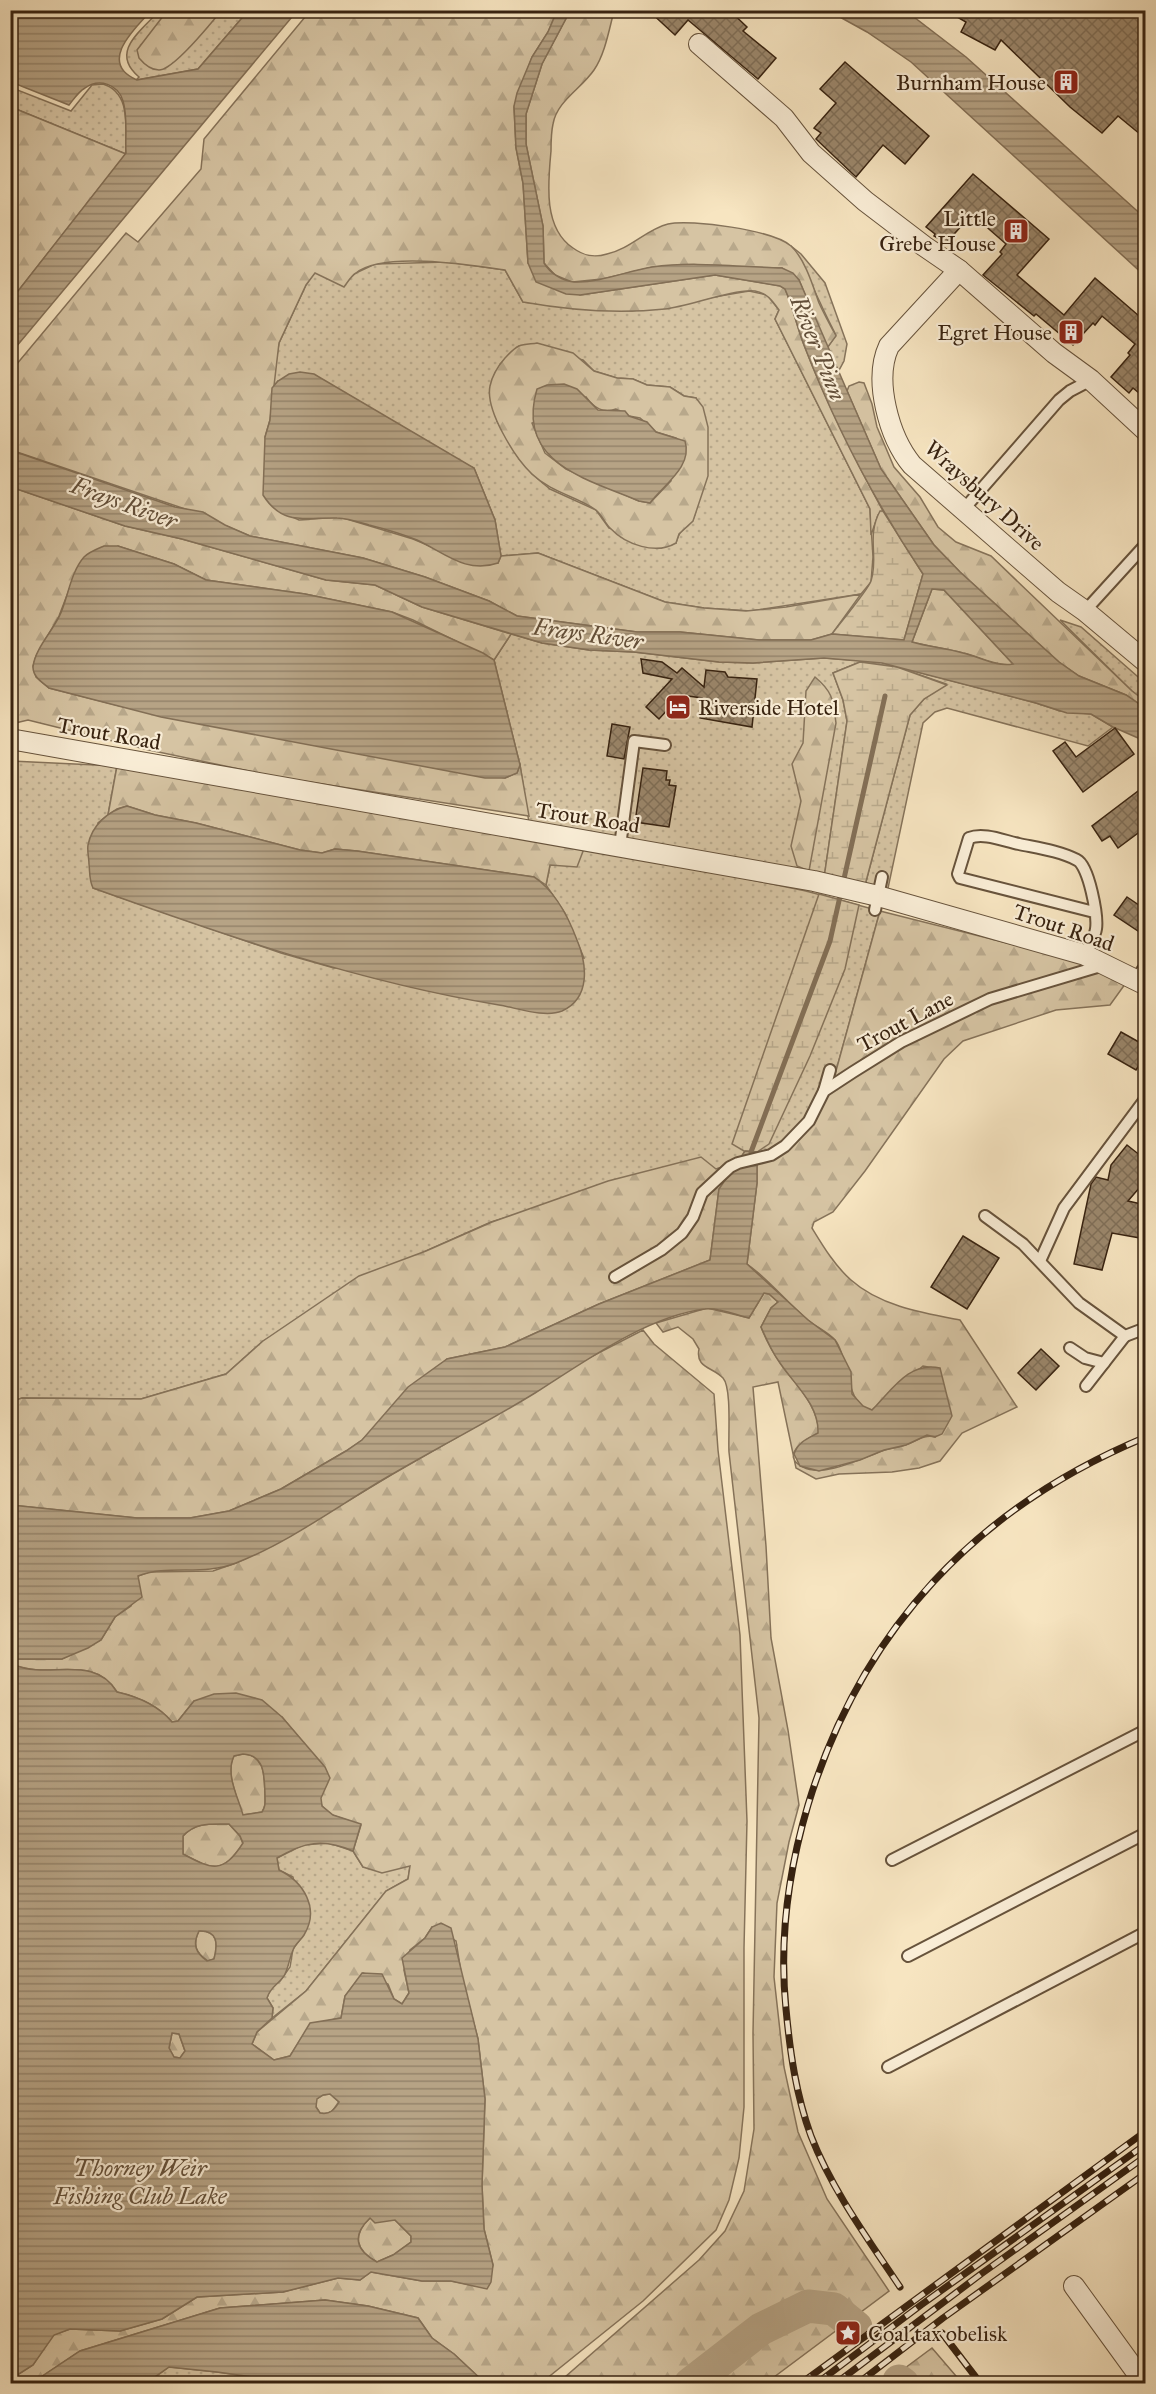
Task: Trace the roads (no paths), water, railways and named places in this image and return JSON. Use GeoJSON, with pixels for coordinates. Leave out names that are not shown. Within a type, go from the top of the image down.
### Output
{"type":"FeatureCollection","features":[{"type":"Feature","properties":{"kind":"street"},"geometry":{"type":"LineString","coordinates":[[699,44],[784,118],[811,153],[866,201],[959,270],[1054,353],[1091,380],[1146,431]]}},
{"type":"Feature","properties":{"kind":"street","name":"Wraysbury Drive"},"geometry":{"type":"LineString","coordinates":[[959,270],[889,346],[882,374],[891,428],[912,465],[1058,592],[1085,611],[1146,662]]}},
{"type":"Feature","properties":{"kind":"street","name":"Trout Road"},"geometry":{"type":"LineString","coordinates":[[10,739],[814,881],[875,894],[1085,955],[1104,965],[1142,976]]}},
{"type":"Feature","properties":{"kind":"street"},"geometry":{"type":"LineString","coordinates":[[1074,2286],[1144,2384]]}},
{"type":"Feature","properties":{"kind":"lane"},"geometry":{"type":"LineString","coordinates":[[964,509],[1059,400],[1070,391],[1091,380]]}},
{"type":"Feature","properties":{"kind":"lane"},"geometry":{"type":"LineString","coordinates":[[1085,611],[1146,544]]}},
{"type":"Feature","properties":{"kind":"lane"},"geometry":{"type":"LineString","coordinates":[[620,846],[634,741],[665,745]]}},
{"type":"Feature","properties":{"kind":"lane"},"geometry":{"type":"LineString","coordinates":[[1085,955],[1096,929],[1094,912],[1088,875],[1085,867],[1078,860],[1047,850],[983,836],[969,838],[966,843],[958,874],[960,878],[1094,912]]}},
{"type":"Feature","properties":{"kind":"lane","name":"Trout Lane"},"geometry":{"type":"LineString","coordinates":[[824,1091],[901,1042],[968,1008],[1010,991],[1104,965]]}},
{"type":"Feature","properties":{"kind":"lane"},"geometry":{"type":"LineString","coordinates":[[615,1276],[677,1238],[688,1226],[702,1193],[738,1162],[776,1153],[795,1137],[809,1120],[824,1091],[830,1070]]}},
{"type":"Feature","properties":{"kind":"lane"},"geometry":{"type":"LineString","coordinates":[[1040,1261],[1064,1209],[1146,1098]]}},
{"type":"Feature","properties":{"kind":"lane"},"geometry":{"type":"LineString","coordinates":[[985,1216],[1023,1244],[1079,1303],[1125,1336]]}},
{"type":"Feature","properties":{"kind":"lane"},"geometry":{"type":"LineString","coordinates":[[1086,1386],[1125,1336],[1146,1328]]}},
{"type":"Feature","properties":{"kind":"lane"},"geometry":{"type":"LineString","coordinates":[[1071,1348],[1092,1361],[1104,1363]]}},
{"type":"Feature","properties":{"kind":"lane"},"geometry":{"type":"LineString","coordinates":[[892,1860],[1146,1730]]}},
{"type":"Feature","properties":{"kind":"lane"},"geometry":{"type":"LineString","coordinates":[[908,1956],[1146,1833]]}},
{"type":"Feature","properties":{"kind":"lane"},"geometry":{"type":"LineString","coordinates":[[888,2067],[1146,1932]]}},
{"type":"Feature","properties":{"kind":"water"},"geometry":{"type":"Polygon","coordinates":[[[11,10],[151,11],[129,36],[120,55],[120,64],[125,73],[137,80],[198,69],[248,11],[297,11],[11,353],[11,300],[126,153],[126,127],[125,107],[121,95],[107,84],[90,85],[80,92],[69,105],[11,82],[11,10]]]}},
{"type":"Feature","properties":{"kind":"water"},"geometry":{"type":"Polygon","coordinates":[[[557,11],[570,11],[542,64],[526,114],[526,144],[543,226],[544,263],[547,267],[561,278],[574,282],[604,279],[652,267],[684,264],[782,268],[793,273],[799,280],[881,469],[934,545],[960,572],[1059,662],[1079,676],[1126,695],[1145,708],[1145,741],[1091,714],[1067,713],[882,663],[824,658],[753,663],[719,662],[634,652],[589,650],[542,643],[422,607],[375,585],[326,580],[182,539],[125,526],[11,487],[10,450],[175,507],[203,512],[250,536],[363,558],[425,577],[489,601],[517,616],[637,632],[680,632],[759,640],[811,640],[832,634],[904,640],[923,574],[857,463],[816,375],[785,289],[780,286],[715,275],[580,295],[566,294],[536,282],[528,263],[523,183],[516,148],[514,106],[532,57],[548,32],[557,11]],[[932,589],[912,642],[957,651],[994,663],[1013,664],[944,590],[932,589]]]}},
{"type":"Feature","properties":{"kind":"water"},"geometry":{"type":"Polygon","coordinates":[[[829,11],[906,11],[966,57],[1145,218],[1145,276],[911,62],[867,32],[829,11]]]}},
{"type":"Feature","properties":{"kind":"water"},"geometry":{"type":"Polygon","coordinates":[[[300,372],[314,374],[474,468],[495,520],[501,556],[498,563],[486,566],[466,564],[417,540],[357,521],[337,518],[296,518],[279,512],[271,505],[263,495],[265,437],[270,420],[272,388],[289,374],[300,372]]]}},
{"type":"Feature","properties":{"kind":"water"},"geometry":{"type":"Polygon","coordinates":[[[564,384],[577,389],[598,410],[625,411],[629,416],[647,422],[656,432],[685,441],[685,459],[681,467],[650,503],[639,501],[578,475],[560,464],[546,451],[536,435],[533,414],[537,389],[547,385],[564,384]]]}},
{"type":"Feature","properties":{"kind":"water"},"geometry":{"type":"Polygon","coordinates":[[[104,546],[118,546],[174,564],[206,580],[305,594],[392,612],[483,653],[494,660],[520,765],[517,773],[505,778],[485,778],[161,717],[49,688],[35,674],[34,660],[59,617],[79,563],[88,554],[104,546]]]}},
{"type":"Feature","properties":{"kind":"water"},"geometry":{"type":"Polygon","coordinates":[[[127,806],[155,815],[196,823],[300,850],[322,853],[335,849],[357,851],[534,877],[554,897],[573,931],[583,959],[582,989],[578,998],[571,1005],[555,1013],[531,1012],[447,995],[345,971],[294,956],[93,888],[90,879],[88,850],[90,838],[97,825],[107,815],[127,806]]]}},
{"type":"Feature","properties":{"kind":"water","name":"Thorney Weir Fishing Club Lake"},"geometry":{"type":"Polygon","coordinates":[[[745,1151],[757,1152],[757,1183],[747,1264],[808,1320],[835,1340],[851,1372],[852,1394],[863,1406],[872,1410],[894,1386],[910,1373],[929,1367],[940,1368],[952,1416],[942,1434],[935,1437],[927,1435],[906,1445],[819,1471],[800,1466],[794,1454],[800,1444],[818,1433],[817,1422],[810,1403],[775,1356],[761,1327],[771,1308],[778,1302],[769,1294],[764,1293],[749,1318],[710,1309],[683,1313],[639,1330],[617,1342],[517,1404],[389,1476],[276,1545],[224,1567],[161,1571],[138,1576],[142,1597],[115,1617],[101,1640],[62,1659],[17,1659],[15,1665],[28,1669],[84,1670],[96,1673],[107,1680],[117,1692],[148,1702],[172,1722],[178,1721],[194,1701],[214,1694],[236,1693],[262,1700],[282,1717],[325,1767],[330,1778],[321,1798],[322,1806],[333,1815],[361,1824],[353,1851],[323,1843],[305,1845],[277,1858],[279,1870],[296,1882],[307,1897],[310,1916],[309,1925],[294,1948],[284,1976],[272,1988],[267,1998],[273,2008],[272,2018],[257,2032],[252,2044],[274,2060],[290,2056],[310,2023],[341,2018],[345,1996],[362,1973],[382,1974],[394,1999],[402,2004],[409,1993],[402,1958],[425,1938],[432,1927],[441,1923],[451,1928],[478,2039],[485,2099],[482,2185],[484,2229],[493,2265],[491,2282],[487,2289],[451,2281],[422,2281],[371,2272],[360,2280],[338,2278],[283,2292],[197,2297],[162,2319],[120,2331],[70,2329],[54,2335],[33,2365],[11,2379],[11,1505],[137,1518],[190,1518],[229,1511],[281,1489],[362,1440],[408,1387],[447,1359],[505,1347],[599,1304],[710,1260],[719,1189],[745,1151]],[[251,1755],[234,1756],[232,1778],[243,1815],[262,1812],[265,1806],[265,1794],[264,1775],[260,1763],[251,1755]],[[229,1824],[199,1826],[188,1831],[183,1836],[183,1854],[210,1866],[217,1866],[229,1860],[243,1843],[229,1824]],[[199,1931],[196,1948],[200,1955],[207,1961],[214,1959],[216,1943],[213,1935],[199,1931]],[[172,2033],[169,2048],[174,2057],[180,2058],[185,2051],[179,2034],[172,2033]],[[330,2094],[317,2099],[316,2107],[320,2113],[331,2111],[339,2102],[330,2094]],[[370,2218],[360,2230],[360,2247],[377,2262],[393,2255],[411,2242],[411,2236],[395,2220],[375,2223],[370,2218]]]}},
{"type":"Feature","properties":{"kind":"water"},"geometry":{"type":"Polygon","coordinates":[[[325,2300],[368,2306],[418,2318],[432,2338],[454,2354],[485,2383],[294,2383],[169,2367],[146,2383],[32,2383],[80,2351],[220,2308],[325,2300]]]}},
{"type":"Feature","properties":{"kind":"waterway"},"geometry":{"type":"LineString","coordinates":[[751,1152],[830,941],[885,696]]}},
{"type":"Feature","properties":{"kind":"waterway"},"geometry":{"type":"LineString","coordinates":[[690,2384],[761,2329],[808,2306],[834,2309],[856,2327]]}},
{"type":"Feature","properties":{"kind":"waterway"},"geometry":{"type":"LineString","coordinates":[[899,2381],[903,2384]]}},
{"type":"Feature","properties":{"kind":"railway"},"geometry":{"type":"LineString","coordinates":[[900,2287],[851,2214],[829,2176],[811,2136],[794,2073],[784,1983],[785,1932],[790,1881],[808,1805],[831,1742],[859,1684],[894,1630],[933,1582],[979,1538],[1029,1499],[1085,1466],[1146,1437]]}},
{"type":"Feature","properties":{"kind":"railway"},"geometry":{"type":"LineString","coordinates":[[800,2384],[1146,2131]]}},
{"type":"Feature","properties":{"kind":"railway"},"geometry":{"type":"LineString","coordinates":[[816,2384],[921,2305],[1146,2144]]}},
{"type":"Feature","properties":{"kind":"railway"},"geometry":{"type":"LineString","coordinates":[[835,2384],[981,2274],[1146,2156]]}},
{"type":"Feature","properties":{"kind":"railway"},"geometry":{"type":"LineString","coordinates":[[857,2384],[943,2318],[1146,2173]]}},
{"type":"Feature","properties":{"kind":"railway"},"geometry":{"type":"LineString","coordinates":[[942,2333],[981,2384]]}},
{"type":"Feature","properties":{"kind":"place","name":"Burnham House"},"geometry":{"type":"Point","coordinates":[1066,82]}},
{"type":"Feature","properties":{"kind":"place","name":"Little Grebe House"},"geometry":{"type":"Point","coordinates":[1016,231]}},
{"type":"Feature","properties":{"kind":"place","name":"Egret House"},"geometry":{"type":"Point","coordinates":[1071,332]}},
{"type":"Feature","properties":{"kind":"place","name":"Riverside Hotel"},"geometry":{"type":"Point","coordinates":[678,707]}},
{"type":"Feature","properties":{"kind":"place","name":"Coal tax obelisk"},"geometry":{"type":"Point","coordinates":[848,2333]}},
{"type":"Feature","properties":{"kind":"water label","name":"River Pinn"},"geometry":{"type":"Point","coordinates":[818,348]}},
{"type":"Feature","properties":{"kind":"water label","name":"Frays River"},"geometry":{"type":"Point","coordinates":[124,503]}},
{"type":"Feature","properties":{"kind":"water label","name":"Frays River"},"geometry":{"type":"Point","coordinates":[588,634]}}]}
